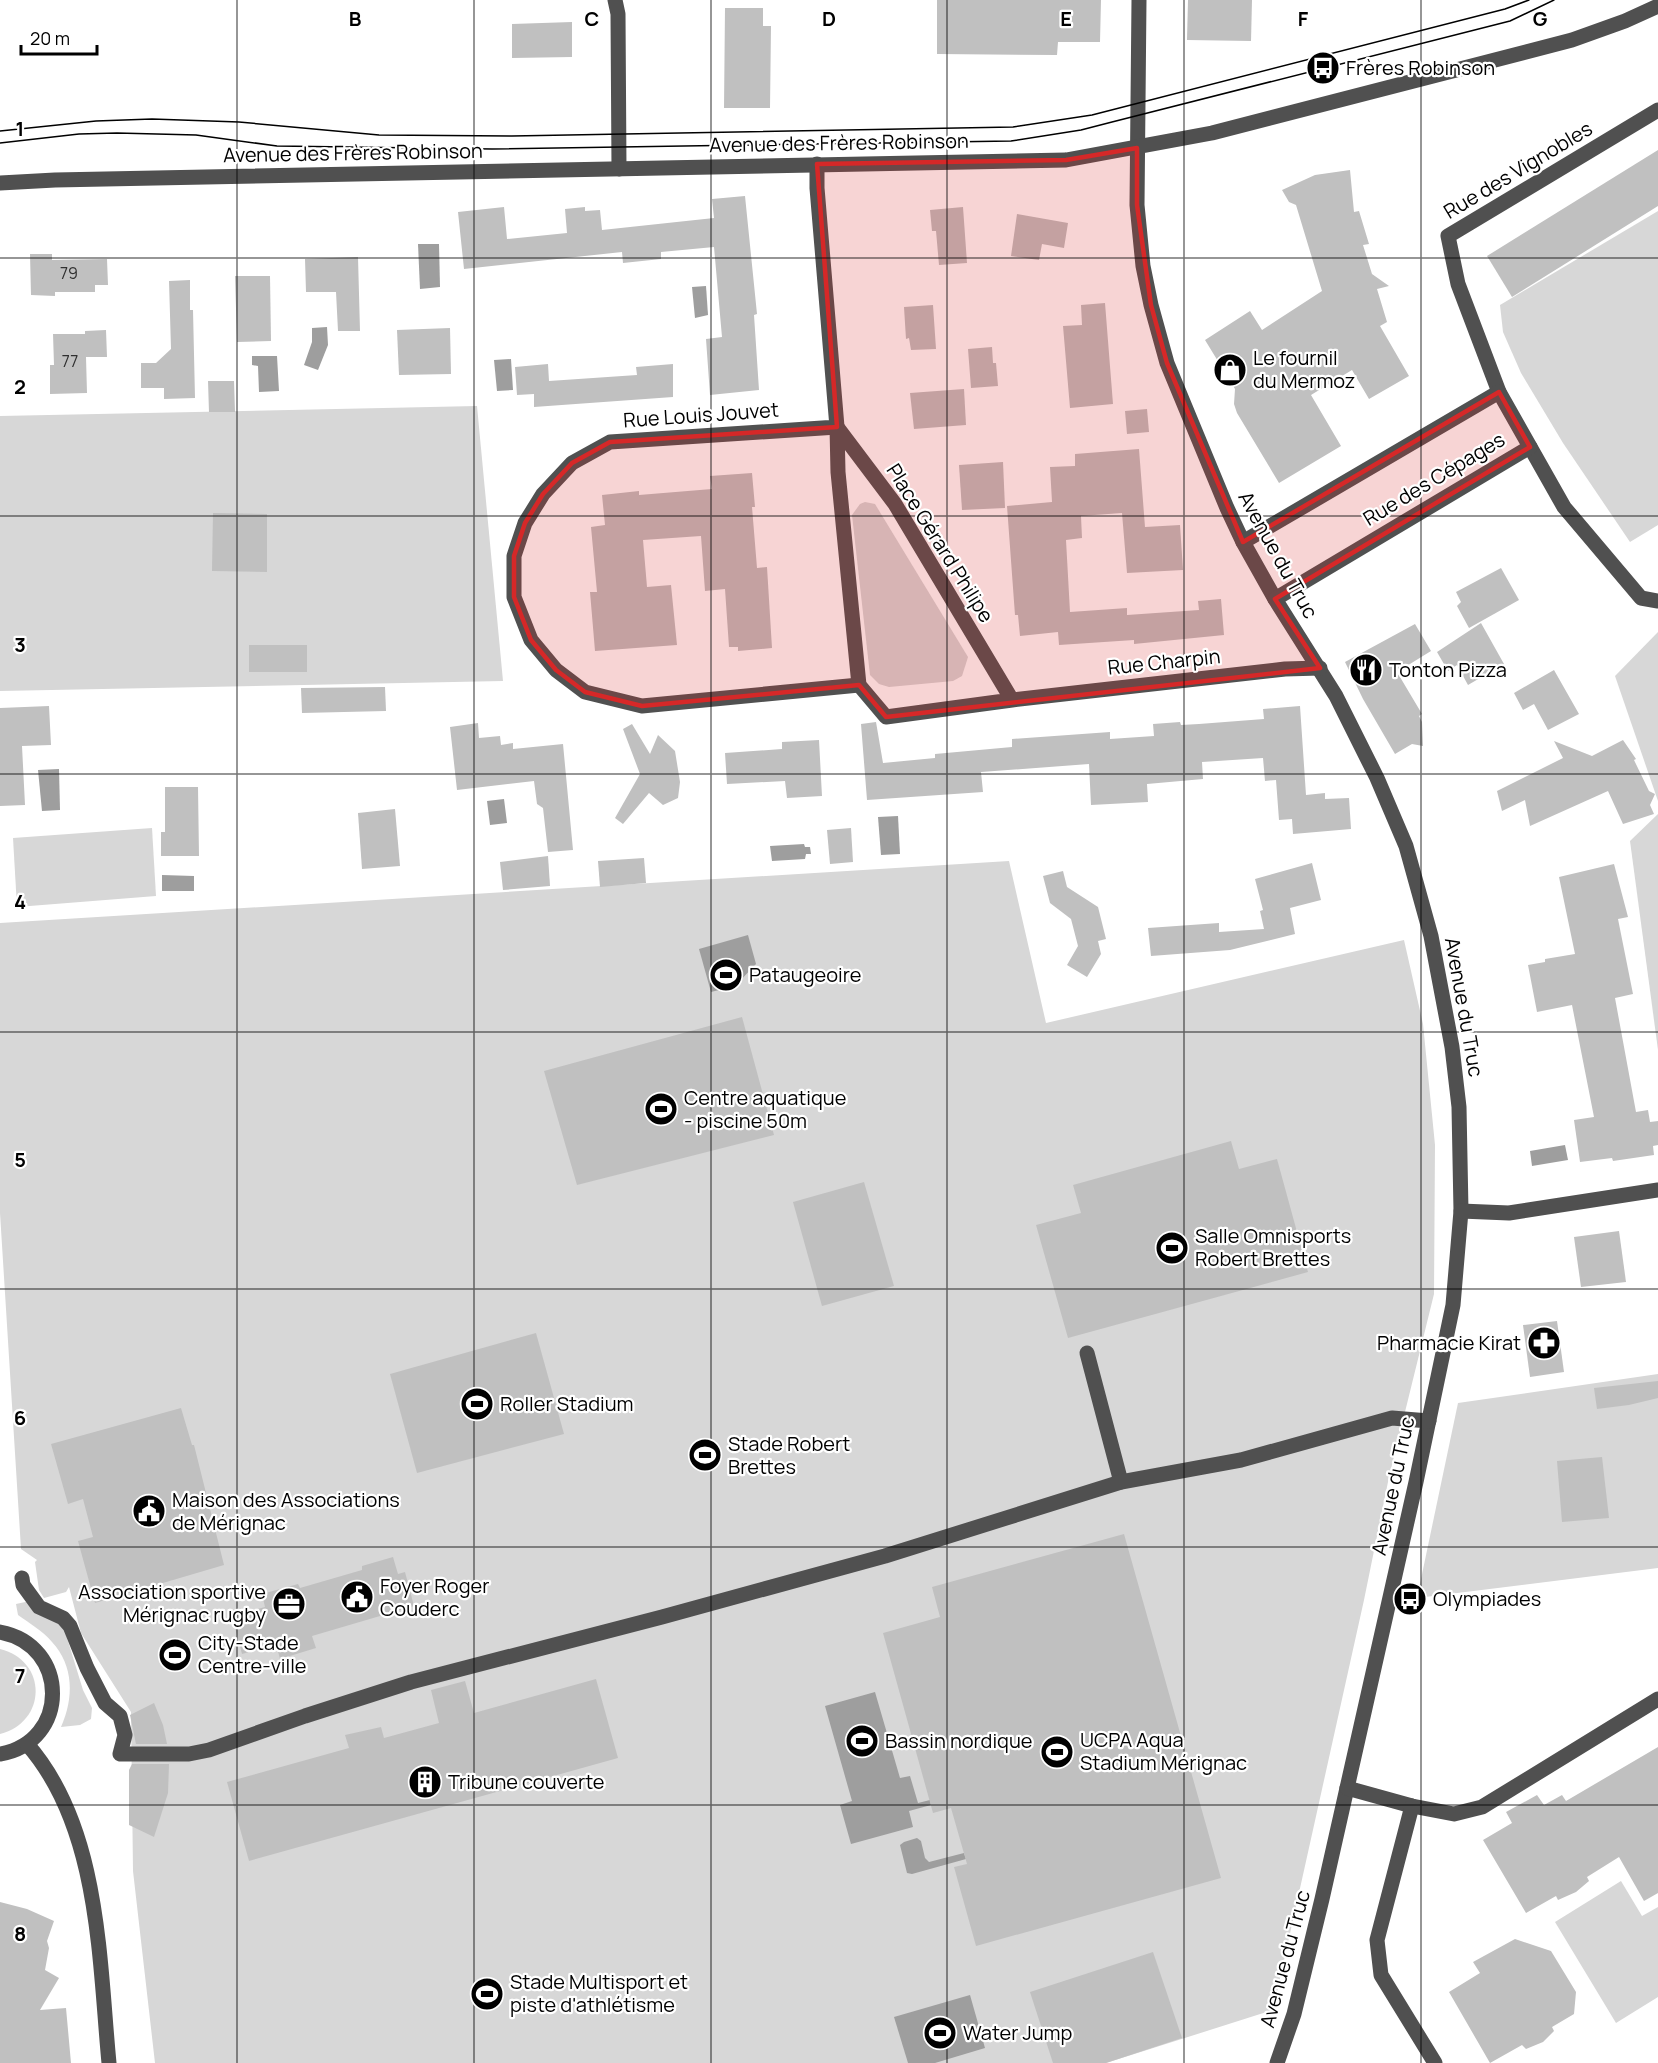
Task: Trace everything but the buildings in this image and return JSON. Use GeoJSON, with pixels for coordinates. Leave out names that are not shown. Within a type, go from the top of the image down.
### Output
{"type":"FeatureCollection","features":[{"type":"Feature","properties":{"kind":"street"},"geometry":{"type":"LineString","coordinates":[[615,0],[618,14],[620,169]]}},
{"type":"Feature","properties":{"kind":"street","name":"Avenue du Truc"},"geometry":{"type":"LineString","coordinates":[[1139,0],[1137,205],[1143,266],[1167,363],[1243,542],[1275,599],[1320,668],[1377,778],[1401,837],[1431,936],[1452,1047],[1459,1107],[1461,1211],[1453,1305],[1347,1788],[1294,2014],[1277,2063]]}},
{"type":"Feature","properties":{"kind":"street","name":"Avenue des Frères Robinson"},"geometry":{"type":"LineString","coordinates":[[0,183],[55,180],[1066,160],[1212,133],[1572,39],[1625,21],[1658,6]]}},
{"type":"Feature","properties":{"kind":"street","name":"Rue des Vignobles"},"geometry":{"type":"LineString","coordinates":[[1530,447],[1499,392],[1458,284],[1448,236],[1658,110]]}},
{"type":"Feature","properties":{"kind":"street"},"geometry":{"type":"LineString","coordinates":[[817,164],[817,188],[837,427],[838,472],[860,685],[886,717],[1012,700]]}},
{"type":"Feature","properties":{"kind":"street"},"geometry":{"type":"LineString","coordinates":[[1243,542],[1499,392]]}},
{"type":"Feature","properties":{"kind":"street","name":"Rue Louis Jouvet"},"geometry":{"type":"LineString","coordinates":[[837,427],[609,442],[572,463],[543,494],[525,523],[514,556],[514,597],[531,640],[556,670],[585,692],[642,706],[860,685]]}},
{"type":"Feature","properties":{"kind":"street","name":"Place Gérard Philipe"},"geometry":{"type":"LineString","coordinates":[[837,427],[895,504],[1012,700]]}},
{"type":"Feature","properties":{"kind":"street","name":"Rue des Cépages"},"geometry":{"type":"LineString","coordinates":[[1275,599],[1530,447],[1564,507],[1641,598],[1658,601]]}},
{"type":"Feature","properties":{"kind":"street","name":"Rue Charpin"},"geometry":{"type":"LineString","coordinates":[[1012,700],[1273,670],[1320,668]]}},
{"type":"Feature","properties":{"kind":"street"},"geometry":{"type":"LineString","coordinates":[[1461,1211],[1509,1213],[1658,1190]]}},
{"type":"Feature","properties":{"kind":"street"},"geometry":{"type":"LineString","coordinates":[[1086,1353],[1121,1482]]}},
{"type":"Feature","properties":{"kind":"street"},"geometry":{"type":"LineString","coordinates":[[22,1578],[23,1585],[39,1607],[63,1618],[70,1626],[87,1668],[105,1702],[120,1716],[125,1735],[120,1754],[189,1754],[209,1750],[411,1682],[885,1556],[1121,1482],[1241,1460],[1392,1418],[1429,1421]]}},
{"type":"Feature","properties":{"kind":"street"},"geometry":{"type":"LineString","coordinates":[[0,1632],[11,1634],[28,1643],[42,1657],[51,1674],[53,1694],[50,1713],[41,1730],[27,1744],[0,1754]]}},
{"type":"Feature","properties":{"kind":"street"},"geometry":{"type":"LineString","coordinates":[[1347,1788],[1412,1806],[1454,1814],[1482,1807],[1658,1699]]}},
{"type":"Feature","properties":{"kind":"street"},"geometry":{"type":"LineString","coordinates":[[27,1744],[37,1755],[65,1805],[79,1843],[93,1904],[109,2063]]}},
{"type":"Feature","properties":{"kind":"street"},"geometry":{"type":"LineString","coordinates":[[1412,1806],[1377,1940],[1378,1952],[1381,1975],[1435,2063]]}},
{"type":"Feature","properties":{"kind":"highlighted area"},"geometry":{"type":"Polygon","coordinates":[[[1137,148],[1137,205],[1151,305],[1167,363],[1243,542],[1499,392],[1530,447],[1275,599],[1320,668],[886,717],[859,685],[642,706],[585,692],[556,670],[531,640],[514,597],[514,556],[525,523],[543,494],[572,463],[610,442],[837,427],[817,164],[1066,160],[1137,148]]]}},
{"type":"Feature","properties":{"kind":"shaded area"},"geometry":{"type":"Polygon","coordinates":[[[1658,211],[1658,525],[1630,542],[1563,443],[1521,373],[1503,332],[1500,305],[1658,211]]]}},
{"type":"Feature","properties":{"kind":"shaded area"},"geometry":{"type":"Polygon","coordinates":[[[418,244],[439,244],[440,287],[420,289],[418,244]]]}},
{"type":"Feature","properties":{"kind":"shaded area"},"geometry":{"type":"Polygon","coordinates":[[[706,286],[708,315],[695,318],[692,287],[706,286]]]}},
{"type":"Feature","properties":{"kind":"shaded area"},"geometry":{"type":"Polygon","coordinates":[[[327,327],[328,345],[318,370],[304,365],[312,342],[312,328],[327,327]]]}},
{"type":"Feature","properties":{"kind":"shaded area"},"geometry":{"type":"Polygon","coordinates":[[[252,356],[277,356],[279,391],[259,392],[258,366],[252,365],[252,356]]]}},
{"type":"Feature","properties":{"kind":"shaded area"},"geometry":{"type":"Polygon","coordinates":[[[511,359],[513,390],[497,391],[494,360],[511,359]]]}},
{"type":"Feature","properties":{"kind":"shaded area"},"geometry":{"type":"Polygon","coordinates":[[[477,406],[503,681],[0,691],[0,416],[477,406]]]}},
{"type":"Feature","properties":{"kind":"shaded area"},"geometry":{"type":"Polygon","coordinates":[[[865,502],[875,504],[968,657],[962,676],[953,681],[889,687],[879,684],[870,675],[852,515],[860,504],[865,502]]]}},
{"type":"Feature","properties":{"kind":"shaded area"},"geometry":{"type":"Polygon","coordinates":[[[1658,632],[1658,801],[1615,676],[1658,632]]]}},
{"type":"Feature","properties":{"kind":"shaded area"},"geometry":{"type":"Polygon","coordinates":[[[59,769],[60,810],[42,811],[38,770],[59,769]]]}},
{"type":"Feature","properties":{"kind":"shaded area"},"geometry":{"type":"Polygon","coordinates":[[[504,799],[507,823],[490,825],[487,801],[504,799]]]}},
{"type":"Feature","properties":{"kind":"shaded area"},"geometry":{"type":"Polygon","coordinates":[[[1658,814],[1658,1050],[1630,841],[1658,814]]]}},
{"type":"Feature","properties":{"kind":"shaded area"},"geometry":{"type":"Polygon","coordinates":[[[898,816],[900,854],[881,855],[878,817],[898,816]]]}},
{"type":"Feature","properties":{"kind":"shaded area"},"geometry":{"type":"Polygon","coordinates":[[[152,828],[156,896],[17,907],[13,838],[152,828]]]}},
{"type":"Feature","properties":{"kind":"shaded area"},"geometry":{"type":"Polygon","coordinates":[[[804,844],[805,847],[810,847],[811,854],[806,854],[805,859],[772,861],[770,846],[804,844]]]}},
{"type":"Feature","properties":{"kind":"shaded area","name":"Stade Robert Brettes"},"geometry":{"type":"Polygon","coordinates":[[[1009,861],[1046,1023],[1404,940],[1423,1024],[1435,1145],[1434,1294],[1389,1477],[1273,2010],[1106,2063],[155,2063],[133,1871],[131,1712],[81,1633],[69,1587],[66,1592],[44,1598],[39,1590],[35,1562],[37,1560],[21,1549],[0,1213],[0,923],[1009,861]]]}},
{"type":"Feature","properties":{"kind":"shaded area"},"geometry":{"type":"Polygon","coordinates":[[[162,875],[194,876],[194,891],[162,891],[162,875]]]}},
{"type":"Feature","properties":{"kind":"shaded area","name":"Pataugeoire"},"geometry":{"type":"Polygon","coordinates":[[[748,935],[756,964],[735,986],[711,992],[699,949],[748,935]]]}},
{"type":"Feature","properties":{"kind":"shaded area"},"geometry":{"type":"Polygon","coordinates":[[[1565,1145],[1568,1160],[1532,1166],[1530,1151],[1565,1145]]]}},
{"type":"Feature","properties":{"kind":"shaded area"},"geometry":{"type":"Polygon","coordinates":[[[1658,1374],[1658,1568],[1417,1598],[1458,1403],[1658,1374]]]}},
{"type":"Feature","properties":{"kind":"shaded area"},"geometry":{"type":"Polygon","coordinates":[[[30,1601],[64,1628],[83,1690],[92,1708],[91,1719],[80,1725],[61,1727],[70,1694],[68,1672],[65,1661],[52,1642],[18,1615],[16,1604],[30,1601]]]}},
{"type":"Feature","properties":{"kind":"shaded area"},"geometry":{"type":"Polygon","coordinates":[[[0,1649],[16,1656],[27,1666],[36,1691],[27,1717],[15,1727],[0,1734],[0,1649]]]}},
{"type":"Feature","properties":{"kind":"shaded area","name":"Bassin nordique"},"geometry":{"type":"Polygon","coordinates":[[[875,1692],[900,1778],[910,1776],[918,1803],[930,1800],[931,1805],[909,1811],[913,1827],[851,1844],[840,1805],[852,1801],[825,1706],[875,1692]]]}},
{"type":"Feature","properties":{"kind":"shaded area"},"geometry":{"type":"Polygon","coordinates":[[[917,1838],[921,1841],[925,1858],[929,1862],[964,1853],[966,1859],[912,1874],[907,1873],[900,1845],[917,1838]]]}},
{"type":"Feature","properties":{"kind":"shaded area"},"geometry":{"type":"Polygon","coordinates":[[[1621,1881],[1642,1916],[1658,1907],[1658,1997],[1616,2023],[1555,1922],[1621,1881]]]}},
{"type":"Feature","properties":{"kind":"shaded area","name":"Water Jump"},"geometry":{"type":"Polygon","coordinates":[[[970,1995],[985,2048],[935,2063],[908,2063],[894,2017],[970,1995]]]}},
{"type":"Feature","properties":{"kind":"tram line"},"geometry":{"type":"LineString","coordinates":[[0,131],[96,121],[152,119],[239,122],[379,135],[512,136],[1013,127],[1092,115],[1505,9],[1529,0]]}},
{"type":"Feature","properties":{"kind":"tram line"},"geometry":{"type":"LineString","coordinates":[[0,143],[79,134],[117,133],[196,135],[277,146],[492,149],[1011,141],[1081,130],[1510,21],[1554,0]]}},
{"type":"Feature","properties":{"kind":"place","name":"Frères Robinson"},"geometry":{"type":"Point","coordinates":[1323,68]}},
{"type":"Feature","properties":{"kind":"place","name":"Le fournil du Mermoz"},"geometry":{"type":"Point","coordinates":[1230,370]}},
{"type":"Feature","properties":{"kind":"place","name":"Tonton Pizza"},"geometry":{"type":"Point","coordinates":[1366,670]}},
{"type":"Feature","properties":{"kind":"place","name":"Pataugeoire"},"geometry":{"type":"Point","coordinates":[726,975]}},
{"type":"Feature","properties":{"kind":"place","name":"Centre aquatique - piscine 50m"},"geometry":{"type":"Point","coordinates":[661,1109]}},
{"type":"Feature","properties":{"kind":"place","name":"Salle Omnisports Robert Brettes"},"geometry":{"type":"Point","coordinates":[1172,1248]}},
{"type":"Feature","properties":{"kind":"place","name":"Pharmacie Kirat"},"geometry":{"type":"Point","coordinates":[1544,1343]}},
{"type":"Feature","properties":{"kind":"place","name":"Roller Stadium"},"geometry":{"type":"Point","coordinates":[477,1404]}},
{"type":"Feature","properties":{"kind":"place","name":"Stade Robert Brettes"},"geometry":{"type":"Point","coordinates":[705,1455]}},
{"type":"Feature","properties":{"kind":"place","name":"Maison des Associations de Mérignac"},"geometry":{"type":"Point","coordinates":[149,1511]}},
{"type":"Feature","properties":{"kind":"place","name":"Foyer Roger Couderc"},"geometry":{"type":"Point","coordinates":[357,1597]}},
{"type":"Feature","properties":{"kind":"place","name":"Olympiades"},"geometry":{"type":"Point","coordinates":[1410,1599]}},
{"type":"Feature","properties":{"kind":"place","name":"Association sportive Mérignac rugby"},"geometry":{"type":"Point","coordinates":[289,1604]}},
{"type":"Feature","properties":{"kind":"place","name":"City-Stade Centre-ville"},"geometry":{"type":"Point","coordinates":[175,1655]}},
{"type":"Feature","properties":{"kind":"place","name":"Bassin nordique"},"geometry":{"type":"Point","coordinates":[862,1741]}},
{"type":"Feature","properties":{"kind":"place","name":"UCPA Aqua Stadium Mérignac"},"geometry":{"type":"Point","coordinates":[1057,1752]}},
{"type":"Feature","properties":{"kind":"place","name":"Tribune couverte"},"geometry":{"type":"Point","coordinates":[425,1782]}},
{"type":"Feature","properties":{"kind":"place","name":"Stade Multisport et piste d'athlétisme"},"geometry":{"type":"Point","coordinates":[487,1994]}},
{"type":"Feature","properties":{"kind":"place","name":"Water Jump"},"geometry":{"type":"Point","coordinates":[940,2033]}}]}
